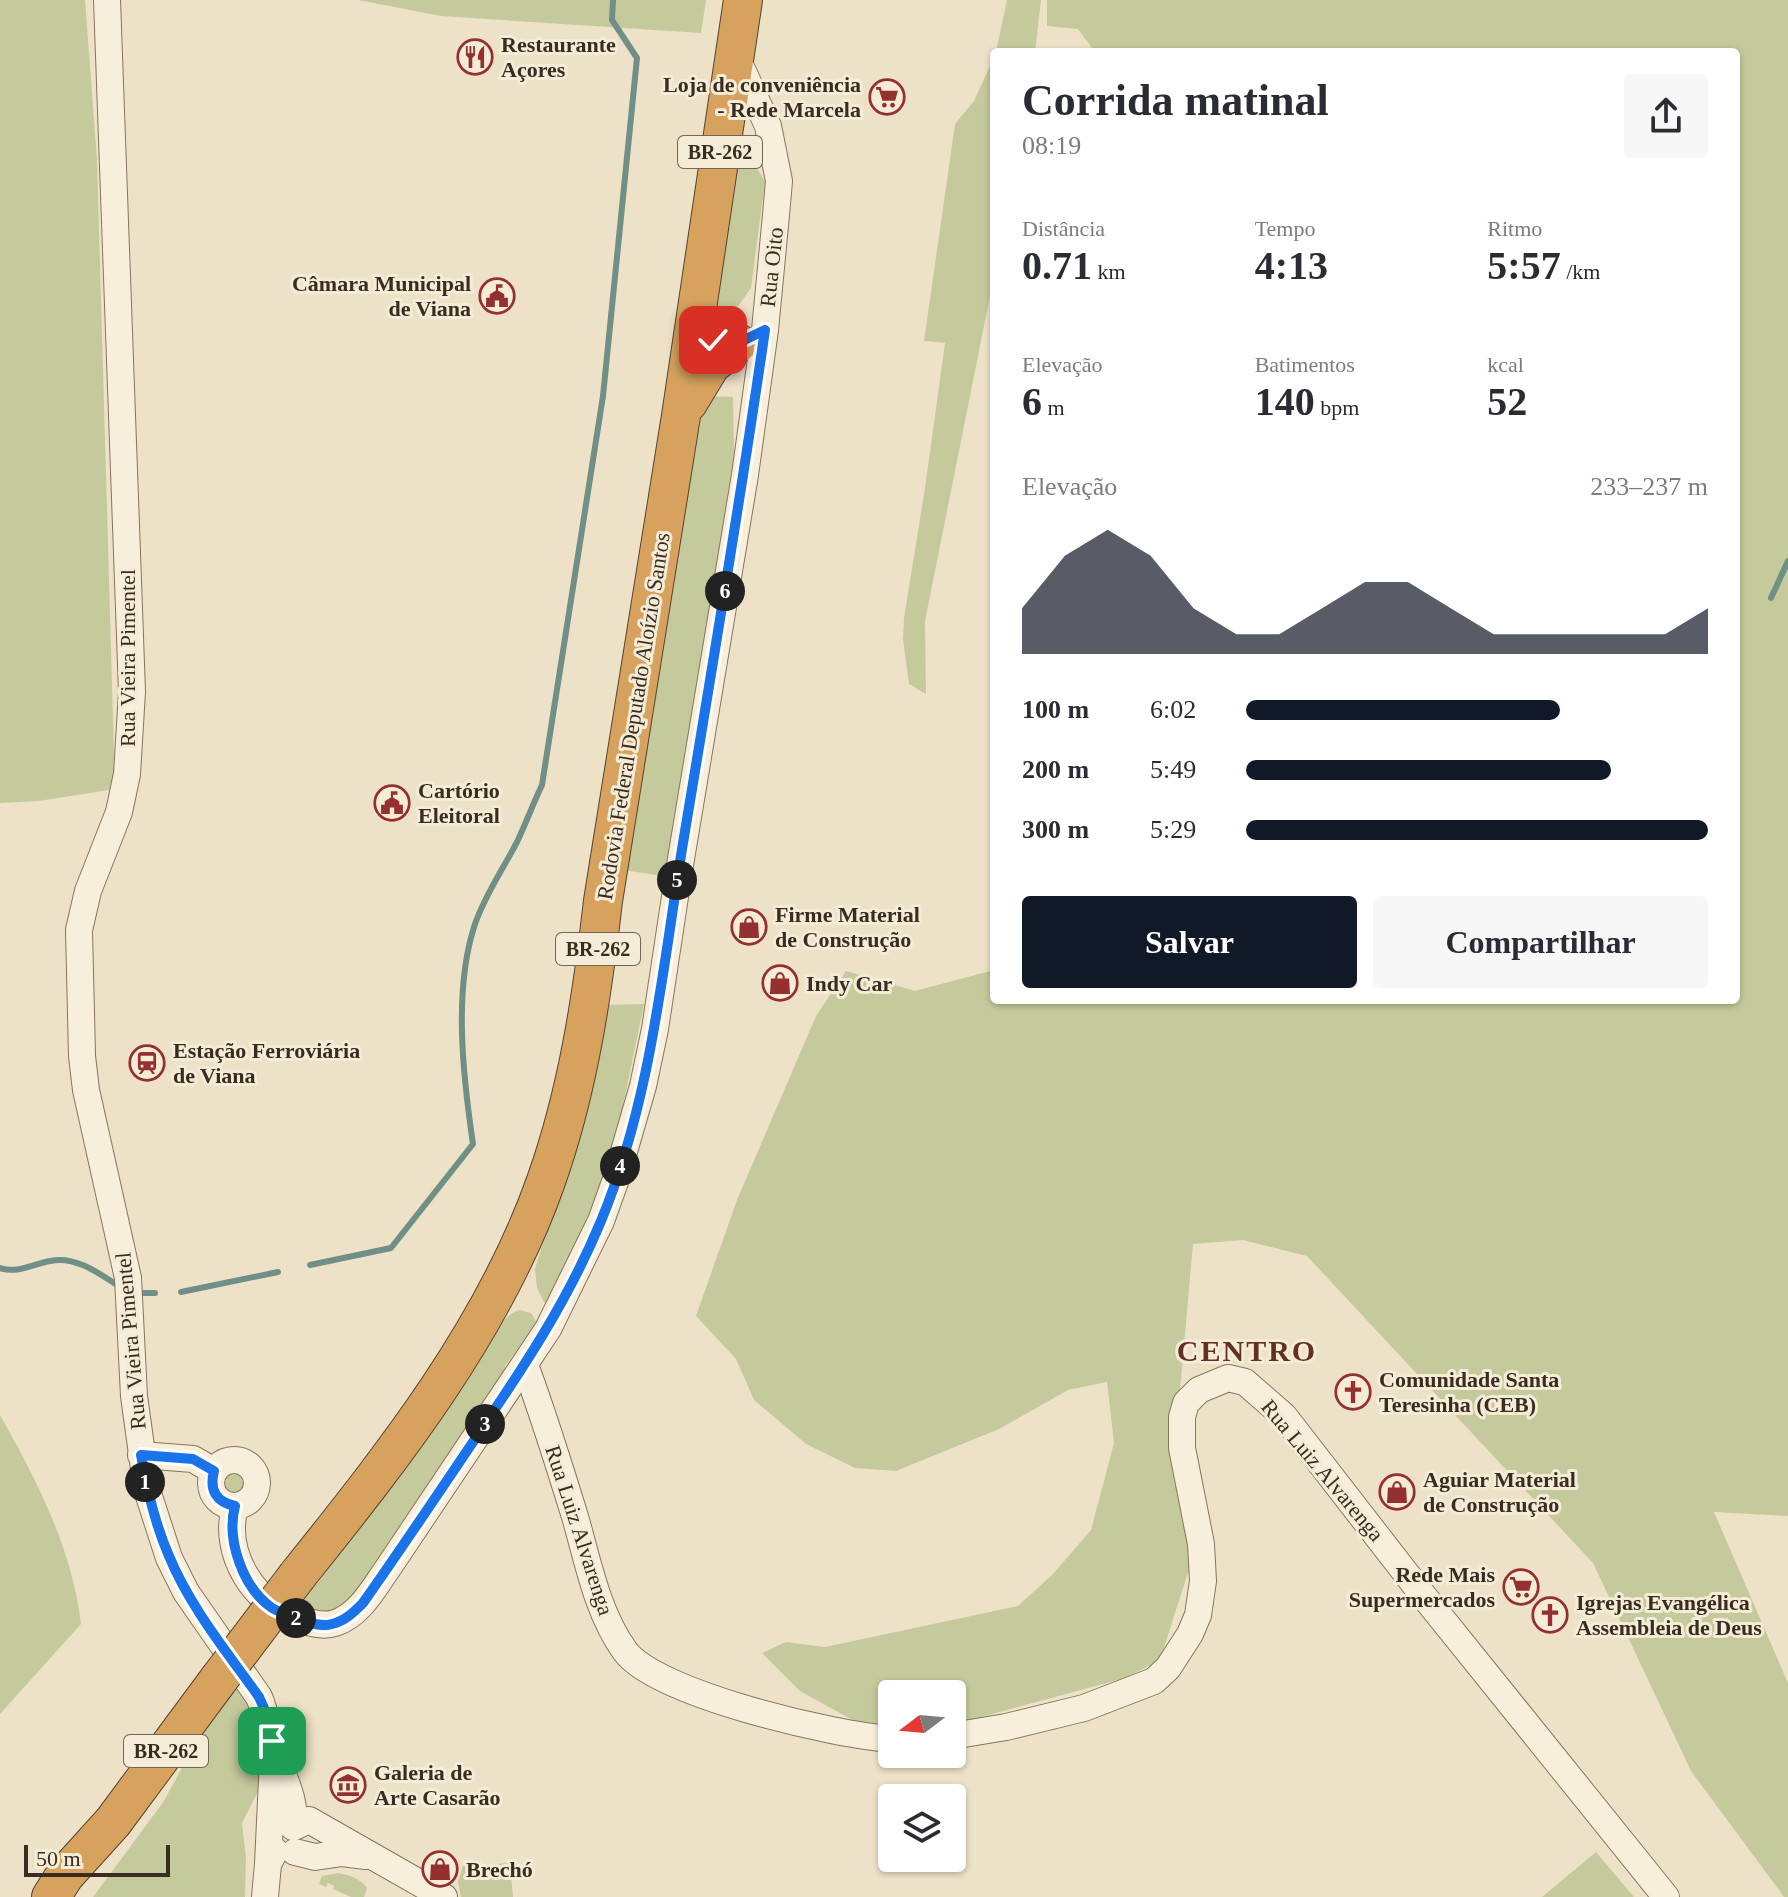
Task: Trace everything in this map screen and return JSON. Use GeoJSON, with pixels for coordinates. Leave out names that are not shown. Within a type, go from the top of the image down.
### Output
{"type":"FeatureCollection","features":[{"type":"Feature","properties":{"kind":"highway","name":"Rodovia Federal Deputado Aloízio Santos"},"geometry":{"type":"LineString","coordinates":[[54,1892],[113,1822],[407,1434],[467,1342],[507,1273],[546,1181],[569,1106],[583,1044],[743,0]]}},
{"type":"Feature","properties":{"kind":"highway"},"geometry":{"type":"LineString","coordinates":[[681,416],[711,365],[752,336]]}},
{"type":"Feature","properties":{"kind":"street","name":"Rua Vieira Pimentel"},"geometry":{"type":"LineString","coordinates":[[107,0],[132,692],[119,812],[84,907],[78,958],[86,1090],[128,1278],[134,1396],[147,1490],[169,1558],[186,1592],[259,1697],[267,1715],[284,1838],[265,1897]]}},
{"type":"Feature","properties":{"kind":"street","name":"Rua Oito"},"geometry":{"type":"LineString","coordinates":[[235,1506],[232,1517],[234,1543],[244,1574],[255,1592],[272,1607],[313,1624],[332,1625],[350,1616],[386,1571],[548,1329],[601,1221],[624,1155],[655,1029],[745,475],[752,336],[779,181],[768,126],[735,54]]}},
{"type":"Feature","properties":{"kind":"street"},"geometry":{"type":"LineString","coordinates":[[694,324],[713,340],[752,336]]}},
{"type":"Feature","properties":{"kind":"street","name":"Rua Luiz Alvarenga"},"geometry":{"type":"LineString","coordinates":[[525,1365],[554,1447],[593,1581],[626,1652],[654,1672],[699,1693],[807,1727],[878,1737]]}},
{"type":"Feature","properties":{"kind":"street","name":"Rua Luiz Alvarenga"},"geometry":{"type":"LineString","coordinates":[[966,1734],[1084,1708],[1154,1681],[1168,1668],[1198,1615],[1203,1581],[1201,1544],[1182,1448],[1182,1417],[1186,1403],[1199,1390],[1228,1378],[1245,1382],[1284,1416],[1422,1594],[1666,1897]]}},
{"type":"Feature","properties":{"kind":"street"},"geometry":{"type":"LineString","coordinates":[[141,1455],[193,1459],[214,1471]]}},
{"type":"Feature","properties":{"kind":"street"},"geometry":{"type":"LineString","coordinates":[[227,1460],[247,1463],[254,1471],[258,1486],[247,1503],[235,1506],[225,1504],[217,1498],[211,1486],[214,1471],[227,1460]]}},
{"type":"Feature","properties":{"kind":"street"},"geometry":{"type":"LineString","coordinates":[[273,1897],[284,1838],[309,1820],[444,1897]]}},
{"type":"Feature","properties":{"kind":"green space"},"geometry":{"type":"Polygon","coordinates":[[[0,0],[85,0],[97,160],[115,789],[39,801],[0,803],[0,0]]]}},
{"type":"Feature","properties":{"kind":"green space"},"geometry":{"type":"Polygon","coordinates":[[[358,0],[706,0],[701,33],[441,16],[358,0]]]}},
{"type":"Feature","properties":{"kind":"green space"},"geometry":{"type":"Polygon","coordinates":[[[1007,0],[1041,0],[1035,48],[997,48],[1007,0]]]}},
{"type":"Feature","properties":{"kind":"green space"},"geometry":{"type":"Polygon","coordinates":[[[1047,0],[1788,0],[1788,1516],[1714,1512],[1788,1683],[1788,1897],[1784,1897],[1691,1771],[1593,1563],[1307,1256],[1243,1240],[1193,1244],[1175,1447],[1192,1560],[1160,1660],[1125,1678],[966,1721],[966,1680],[878,1680],[878,1728],[865,1727],[800,1691],[762,1653],[786,1642],[825,1647],[1018,1606],[1053,1574],[1091,1530],[1114,1443],[1107,1382],[1068,1390],[999,1429],[896,1471],[855,1468],[806,1444],[754,1400],[736,1359],[696,1316],[737,1200],[816,1016],[846,971],[915,991],[990,971],[990,1004],[1740,1004],[1740,48],[1092,48],[1078,29],[1047,26],[1047,0]]]}},
{"type":"Feature","properties":{"kind":"green space"},"geometry":{"type":"Polygon","coordinates":[[[990,66],[990,296],[925,621],[926,694],[909,684],[903,639],[945,343],[924,341],[955,124],[974,101],[990,66]]]}},
{"type":"Feature","properties":{"kind":"green space"},"geometry":{"type":"Polygon","coordinates":[[[734,150],[752,163],[765,182],[751,288],[736,309],[708,321],[734,150]]]}},
{"type":"Feature","properties":{"kind":"green space"},"geometry":{"type":"Polygon","coordinates":[[[705,396],[733,397],[735,509],[670,877],[623,870],[705,396]]]}},
{"type":"Feature","properties":{"kind":"green space"},"geometry":{"type":"Polygon","coordinates":[[[644,1004],[612,1159],[550,1305],[544,1302],[537,1288],[535,1269],[564,1173],[598,1005],[644,1004]]]}},
{"type":"Feature","properties":{"kind":"green space"},"geometry":{"type":"Polygon","coordinates":[[[520,1310],[531,1313],[537,1323],[505,1366],[507,1372],[339,1618],[292,1610],[308,1586],[317,1584],[487,1348],[500,1325],[520,1310]]]}},
{"type":"Feature","properties":{"kind":"green space"},"geometry":{"type":"Polygon","coordinates":[[[0,1415],[51,1516],[70,1569],[81,1624],[0,1714],[0,1415]]]}},
{"type":"Feature","properties":{"kind":"green space"},"geometry":{"type":"Polygon","coordinates":[[[233,1471],[241,1474],[244,1482],[241,1490],[233,1493],[225,1490],[222,1482],[225,1474],[233,1471]]]}},
{"type":"Feature","properties":{"kind":"green space"},"geometry":{"type":"Polygon","coordinates":[[[239,1674],[261,1725],[262,1784],[242,1823],[246,1858],[245,1897],[93,1897],[164,1801],[216,1704],[239,1674]]]}},
{"type":"Feature","properties":{"kind":"green space"},"geometry":{"type":"Polygon","coordinates":[[[1596,1852],[1634,1897],[1542,1897],[1596,1852]]]}},
{"type":"Feature","properties":{"kind":"green space"},"geometry":{"type":"Polygon","coordinates":[[[510,1863],[513,1897],[461,1897],[458,1882],[463,1866],[510,1863]]]}},
{"type":"Feature","properties":{"kind":"green space"},"geometry":{"type":"Polygon","coordinates":[[[338,1873],[364,1885],[367,1888],[364,1897],[351,1897],[333,1889],[334,1886],[328,1883],[326,1887],[319,1884],[322,1876],[338,1873]]]}},
{"type":"Feature","properties":{"kind":"waterway"},"geometry":{"type":"LineString","coordinates":[[310,1265],[391,1248],[473,1144],[462,1033],[468,950],[484,903],[517,842],[542,785],[603,396],[637,58],[612,20],[613,0]]}},
{"type":"Feature","properties":{"kind":"waterway"},"geometry":{"type":"LineString","coordinates":[[1771,598],[1788,561]]}},
{"type":"Feature","properties":{"kind":"waterway"},"geometry":{"type":"LineString","coordinates":[[0,1268],[19,1269],[50,1261],[69,1261],[87,1267],[120,1287]]}},
{"type":"Feature","properties":{"kind":"waterway"},"geometry":{"type":"LineString","coordinates":[[181,1292],[278,1272]]}},
{"type":"Feature","properties":{"kind":"waterway"},"geometry":{"type":"LineString","coordinates":[[137,1293],[155,1293]]}},
{"type":"Feature","properties":{"kind":"place","name":"Restaurante Açores"},"geometry":{"type":"Point","coordinates":[475,57]}},
{"type":"Feature","properties":{"kind":"place","name":"Loja de conveniência - Rede Marcela"},"geometry":{"type":"Point","coordinates":[887,97]}},
{"type":"Feature","properties":{"kind":"place","name":"Câmara Municipal de Viana"},"geometry":{"type":"Point","coordinates":[497,296]}},
{"type":"Feature","properties":{"kind":"place","name":"Cartório Eleitoral"},"geometry":{"type":"Point","coordinates":[392,803]}},
{"type":"Feature","properties":{"kind":"place","name":"Firme Material de Construção"},"geometry":{"type":"Point","coordinates":[749,927]}},
{"type":"Feature","properties":{"kind":"place","name":"Indy Car"},"geometry":{"type":"Point","coordinates":[780,983]}},
{"type":"Feature","properties":{"kind":"place","name":"Estação Ferroviária de Viana"},"geometry":{"type":"Point","coordinates":[147,1063]}},
{"type":"Feature","properties":{"kind":"place","name":"Comunidade Santa Teresinha (CEB)"},"geometry":{"type":"Point","coordinates":[1353,1392]}},
{"type":"Feature","properties":{"kind":"place","name":"Aguiar Material de Construção"},"geometry":{"type":"Point","coordinates":[1397,1492]}},
{"type":"Feature","properties":{"kind":"place","name":"Rede Mais Supermercados"},"geometry":{"type":"Point","coordinates":[1521,1587]}},
{"type":"Feature","properties":{"kind":"place","name":"Igrejas Evangélica Assembleia de Deus"},"geometry":{"type":"Point","coordinates":[1550,1615]}},
{"type":"Feature","properties":{"kind":"place","name":"Galeria de Arte Casarão"},"geometry":{"type":"Point","coordinates":[348,1785]}},
{"type":"Feature","properties":{"kind":"place","name":"Brechó"},"geometry":{"type":"Point","coordinates":[440,1869]}},
{"type":"Feature","properties":{"kind":"district","name":"CENTRO"},"geometry":{"type":"Point","coordinates":[1247,1351]}},
{"type":"Feature","properties":{"kind":"route"},"geometry":{"type":"LineString","coordinates":[[272,1741],[267,1715],[259,1697],[186,1592],[169,1558],[157,1527],[141,1455],[193,1459],[214,1471],[211,1486],[217,1498],[235,1506],[232,1517],[234,1543],[244,1574],[255,1592],[272,1607],[290,1616],[313,1624],[332,1625],[350,1616],[363,1603],[548,1329],[601,1221],[616,1179],[643,1086],[655,1029],[745,475],[765,330],[738,343],[713,340]]}}]}
